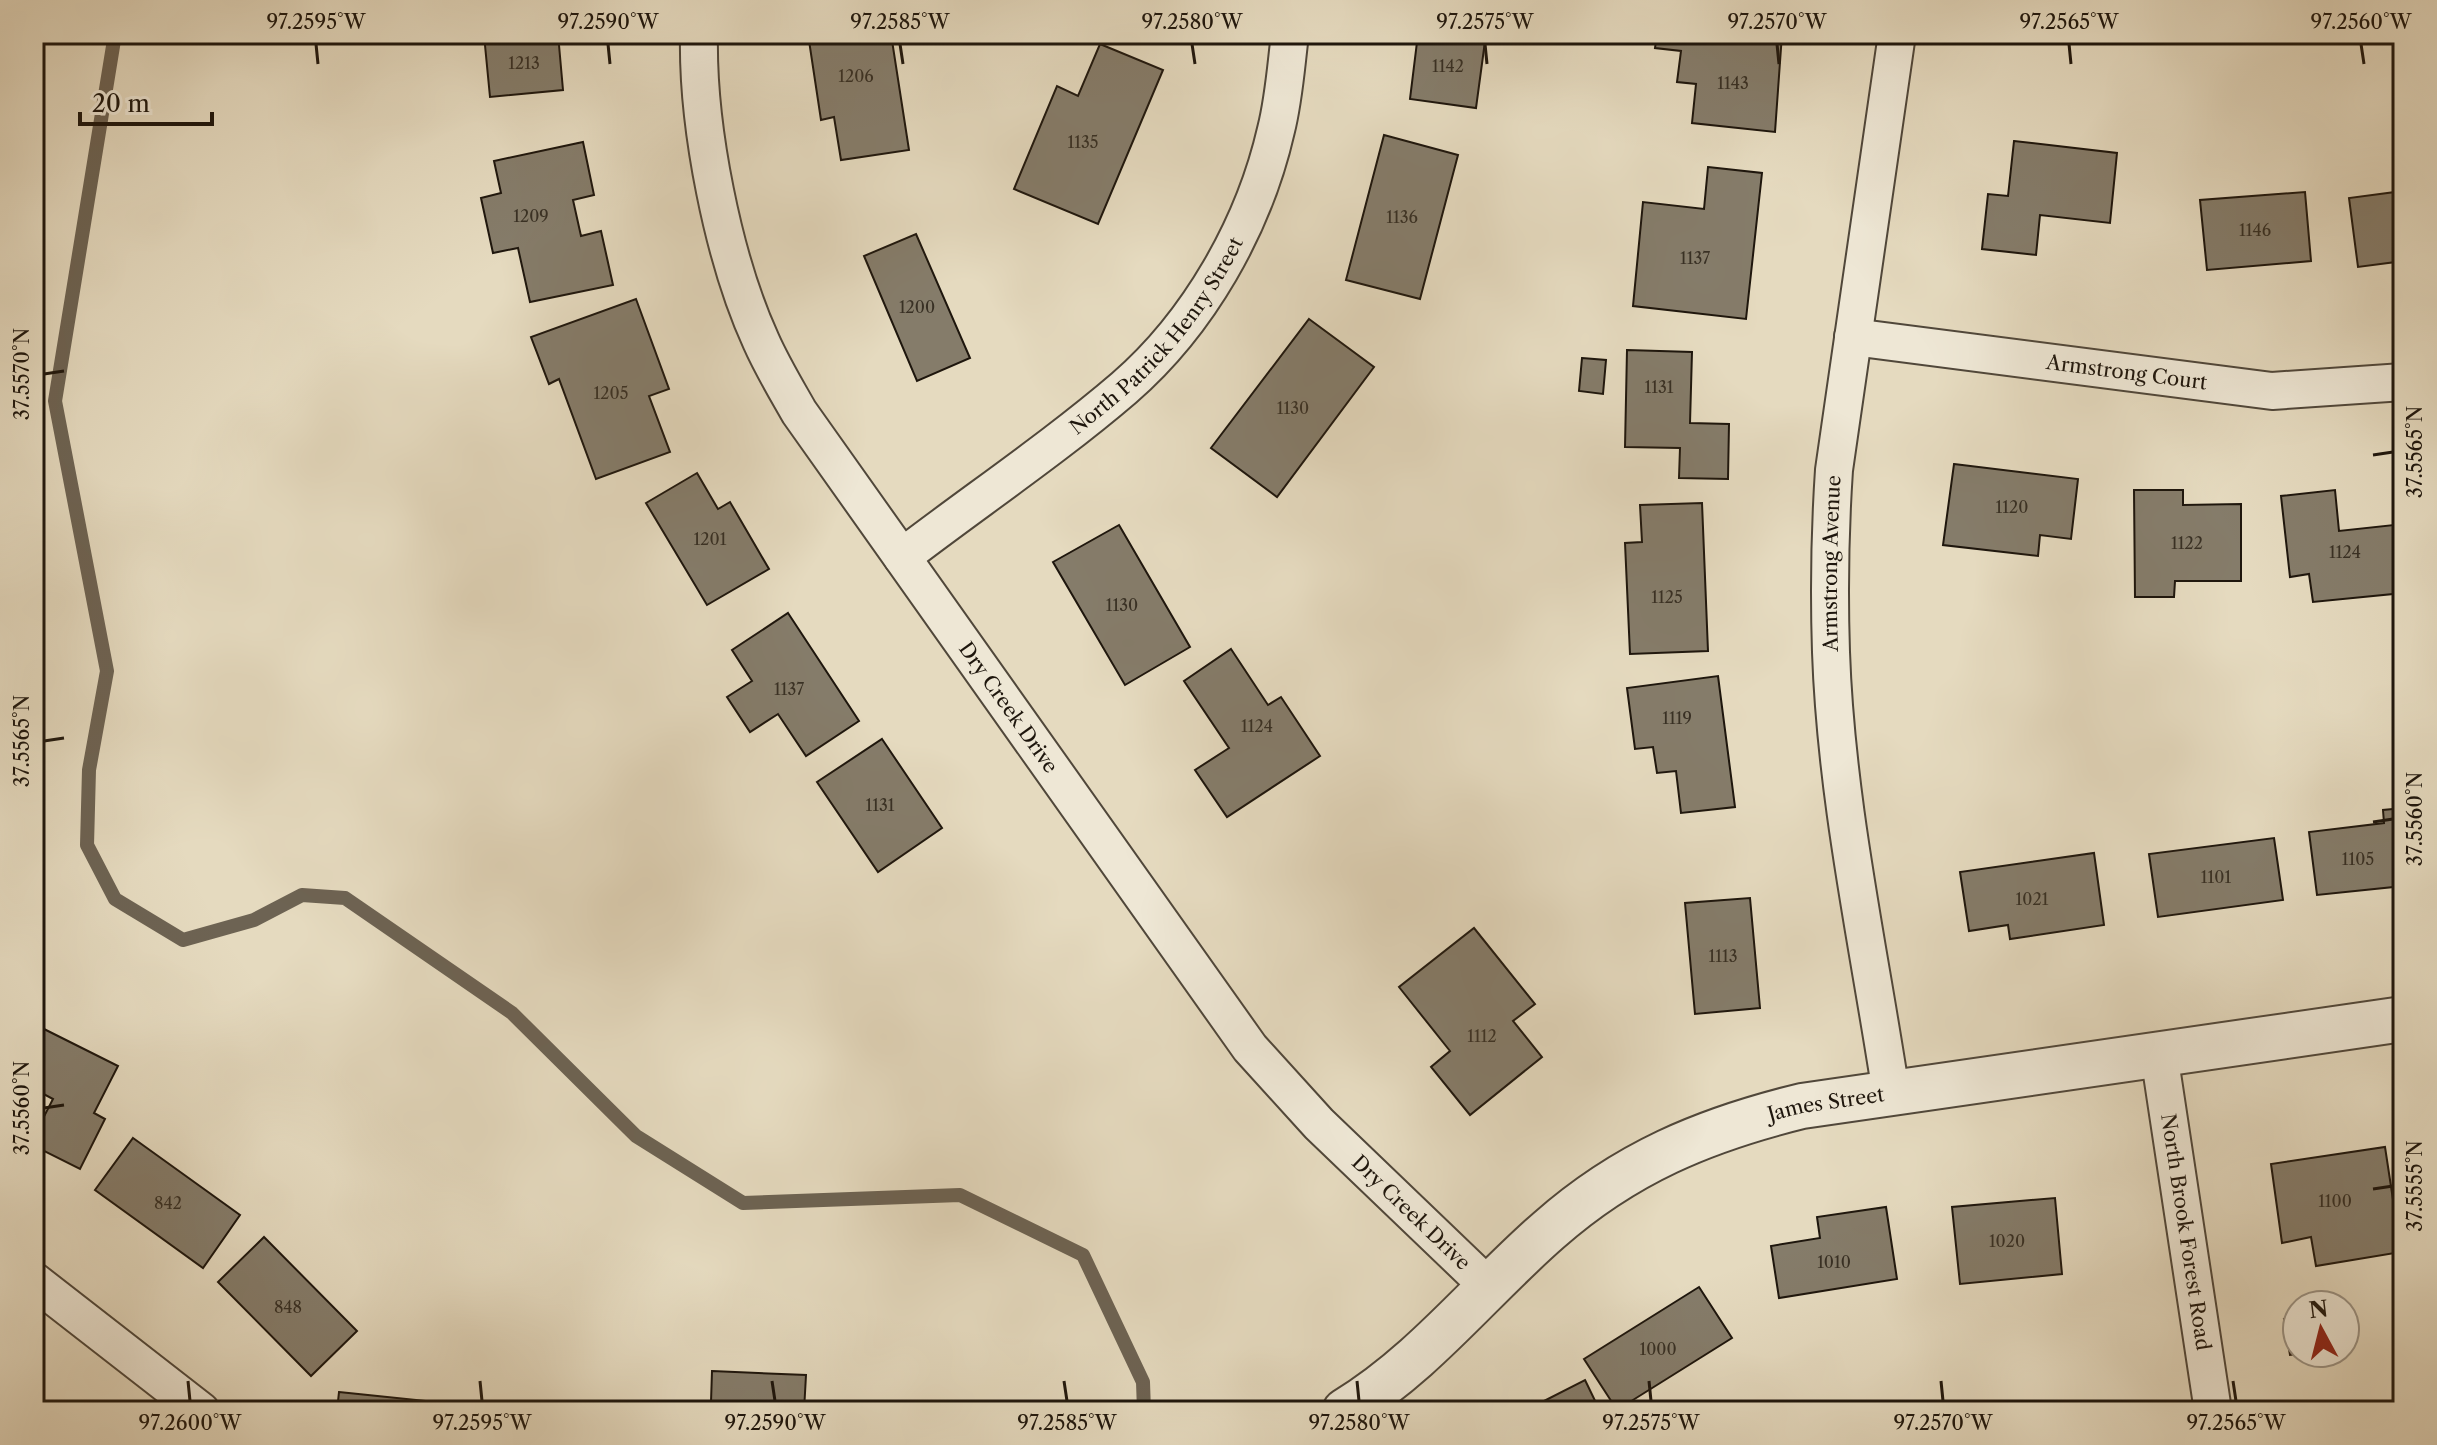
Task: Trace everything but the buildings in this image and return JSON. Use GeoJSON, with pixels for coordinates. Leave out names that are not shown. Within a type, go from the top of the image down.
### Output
{"type":"FeatureCollection","features":[{"type":"Feature","properties":{"kind":"street","name":"Dry Creek Drive"},"geometry":{"type":"LineString","coordinates":[[699,34],[704,111],[720,210],[733,265],[761,341],[799,412],[1250,1048],[1319,1124],[1490,1288]]}},
{"type":"Feature","properties":{"kind":"street","name":"North Patrick Henry Street"},"geometry":{"type":"LineString","coordinates":[[902,557],[1125,387],[1177,332],[1221,270],[1254,202],[1277,130],[1290,34]]}},
{"type":"Feature","properties":{"kind":"street","name":"Armstrong Avenue"},"geometry":{"type":"LineString","coordinates":[[1891,1093],[1842,772],[1831,654],[1834,470],[1897,34]]}},
{"type":"Feature","properties":{"kind":"street","name":"Armstrong Court"},"geometry":{"type":"LineString","coordinates":[[1853,337],[2272,391],[2403,382]]}},
{"type":"Feature","properties":{"kind":"street","name":"James Street"},"geometry":{"type":"LineString","coordinates":[[1345,1411],[1410,1365],[1548,1231],[1599,1189],[1669,1148],[1737,1122],[1802,1106],[2403,1019]]}},
{"type":"Feature","properties":{"kind":"street","name":"North Brook Forest Road"},"geometry":{"type":"LineString","coordinates":[[2159,1054],[2213,1411]]}},
{"type":"Feature","properties":{"kind":"street"},"geometry":{"type":"LineString","coordinates":[[34,1281],[201,1411]]}},
{"type":"Feature","properties":{"kind":"waterway"},"geometry":{"type":"LineString","coordinates":[[115,34],[55,401],[107,671],[89,770],[87,845],[115,899],[183,940],[254,920],[302,895],[345,898],[512,1013],[636,1136],[743,1203],[960,1195],[1083,1255],[1143,1382],[1144,1411]]}}]}
